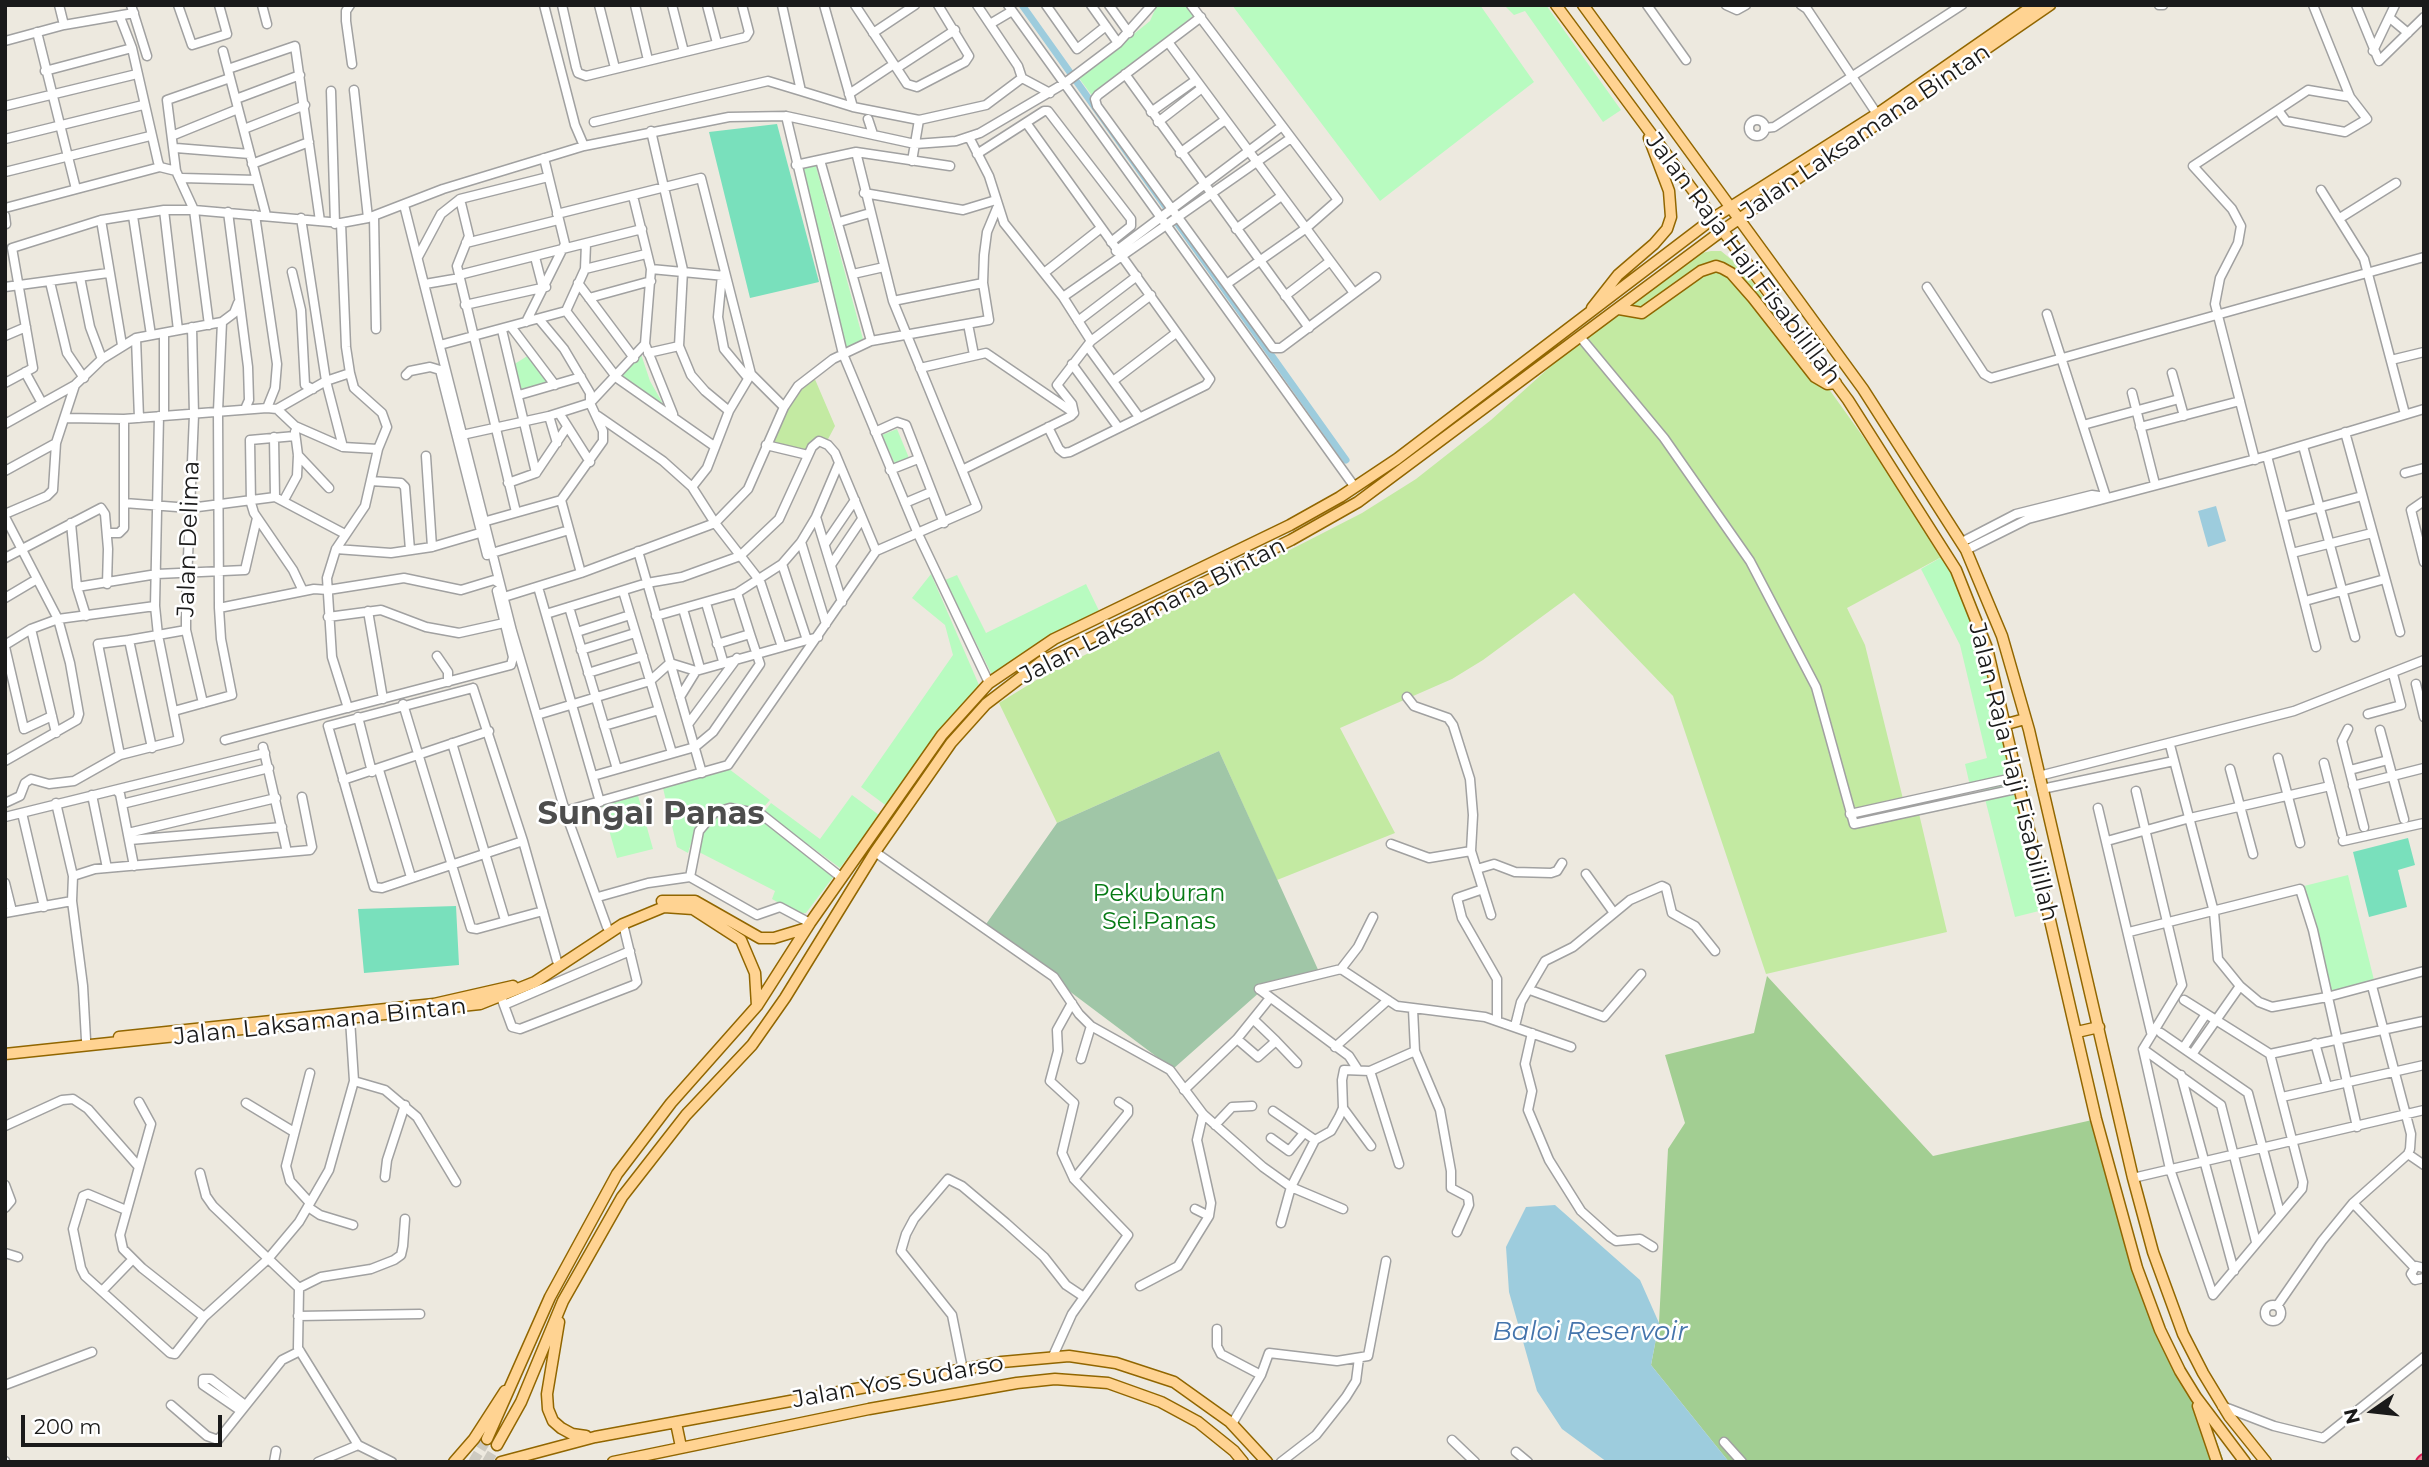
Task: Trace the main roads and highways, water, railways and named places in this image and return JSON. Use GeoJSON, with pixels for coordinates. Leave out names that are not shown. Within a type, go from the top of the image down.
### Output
{"type":"FeatureCollection","features":[{"type":"Feature","properties":{"kind":"main road","name":"Jalan Raja Haji Fisabilillah"},"geometry":{"type":"LineString","coordinates":[[1556,5],[1836,383],[1949,556],[1987,648],[2110,1177],[2137,1268],[2160,1329],[2196,1397],[2245,1462]]}},
{"type":"Feature","properties":{"kind":"main road","name":"Jalan Raja Haji Fisabilillah"},"geometry":{"type":"LineString","coordinates":[[1583,5],[1863,389],[1964,546],[1990,605],[2011,663],[2153,1252],[2176,1316],[2222,1406],[2266,1462]]}},
{"type":"Feature","properties":{"kind":"main road","name":"Jalan Laksamana Bintan"},"geometry":{"type":"LineString","coordinates":[[497,1445],[521,1402],[563,1301],[622,1198],[685,1115],[738,1061],[768,1023],[875,852],[951,743],[986,704],[1030,669],[1291,540],[1358,502],[1405,470],[1723,230],[2034,5]]}},
{"type":"Feature","properties":{"kind":"main road","name":"Jalan Laksamana Bintan"},"geometry":{"type":"LineString","coordinates":[[486,1439],[565,1269],[617,1174],[671,1103],[757,1006],[808,925],[942,735],[989,683],[1054,639],[1290,524],[1397,459],[1715,218],[1879,117],[2050,5]]}},
{"type":"Feature","properties":{"kind":"main road"},"geometry":{"type":"LineString","coordinates":[[1585,317],[1618,275],[1667,229],[1671,217],[1669,191],[1645,128]]}},
{"type":"Feature","properties":{"kind":"main road"},"geometry":{"type":"LineString","coordinates":[[1619,309],[1629,313],[1642,313],[1701,271],[1716,266],[1722,268],[1731,273],[1753,298],[1815,377],[1826,384],[1836,383]]}},
{"type":"Feature","properties":{"kind":"main road"},"geometry":{"type":"LineString","coordinates":[[1397,459],[1405,470]]}},
{"type":"Feature","properties":{"kind":"main road"},"geometry":{"type":"LineString","coordinates":[[1974,612],[1990,605]]}},
{"type":"Feature","properties":{"kind":"main road"},"geometry":{"type":"LineString","coordinates":[[2003,724],[2025,719]]}},
{"type":"Feature","properties":{"kind":"main road","name":"Jalan Laksamana Bintan"},"geometry":{"type":"LineString","coordinates":[[5,1054],[349,1019],[491,993],[520,983],[607,927],[647,905],[685,899],[707,908],[760,938],[774,938],[808,925]]}},
{"type":"Feature","properties":{"kind":"main road","name":"Jalan Laksamana Bintan"},"geometry":{"type":"LineString","coordinates":[[5,1048],[392,1012],[445,1010],[503,1001],[543,983],[622,924],[664,907],[693,909],[744,944],[755,974],[757,1006]]}},
{"type":"Feature","properties":{"kind":"main road"},"geometry":{"type":"LineString","coordinates":[[2077,1032],[2099,1027]]}},
{"type":"Feature","properties":{"kind":"main road"},"geometry":{"type":"LineString","coordinates":[[671,1103],[685,1115]]}},
{"type":"Feature","properties":{"kind":"main road"},"geometry":{"type":"LineString","coordinates":[[565,1269],[577,1276]]}},
{"type":"Feature","properties":{"kind":"main road"},"geometry":{"type":"LineString","coordinates":[[563,1301],[547,1394],[548,1409],[553,1421],[572,1434],[595,1437]]}},
{"type":"Feature","properties":{"kind":"main road","name":"Jalan Yos Sudarso"},"geometry":{"type":"LineString","coordinates":[[501,1462],[595,1437],[1053,1356],[1096,1359],[1162,1377],[1199,1398],[1233,1424],[1267,1462]]}},
{"type":"Feature","properties":{"kind":"main road"},"geometry":{"type":"LineString","coordinates":[[454,1462],[474,1439],[521,1366]]}},
{"type":"Feature","properties":{"kind":"main road","name":"Jalan Yos Sudarso"},"geometry":{"type":"LineString","coordinates":[[614,1462],[1017,1383],[1091,1380],[1135,1392],[1181,1412],[1234,1451],[1242,1462]]}},
{"type":"Feature","properties":{"kind":"main road"},"geometry":{"type":"LineString","coordinates":[[2196,1397],[2217,1462]]}},
{"type":"Feature","properties":{"kind":"main road"},"geometry":{"type":"LineString","coordinates":[[676,1423],[681,1447]]}},
{"type":"Feature","properties":{"kind":"water"},"geometry":{"type":"Polygon","coordinates":[[[2216,506],[2226,541],[2208,547],[2198,511],[2216,506]]]}},
{"type":"Feature","properties":{"kind":"water","name":"Baloi Reservoir"},"geometry":{"type":"Polygon","coordinates":[[[1555,1205],[1640,1280],[1659,1323],[1651,1365],[1729,1462],[1607,1462],[1562,1429],[1537,1391],[1509,1292],[1506,1247],[1526,1207],[1555,1205]]]}},
{"type":"Feature","properties":{"kind":"waterway"},"geometry":{"type":"LineString","coordinates":[[1022,5],[1346,460]]}},
{"type":"Feature","properties":{"kind":"tunnel"},"geometry":{"type":"LineString","coordinates":[[473,1462],[487,1439]]}},
{"type":"Feature","properties":{"kind":"tunnel"},"geometry":{"type":"LineString","coordinates":[[487,1462],[497,1445]]}},
{"type":"Feature","properties":{"kind":"district","name":"Sungai Panas"},"geometry":{"type":"Point","coordinates":[651,815]}},
{"type":"Feature","properties":{"kind":"park label","name":"Pekuburan Sei.Panas"},"geometry":{"type":"Point","coordinates":[1159,908]}}]}
